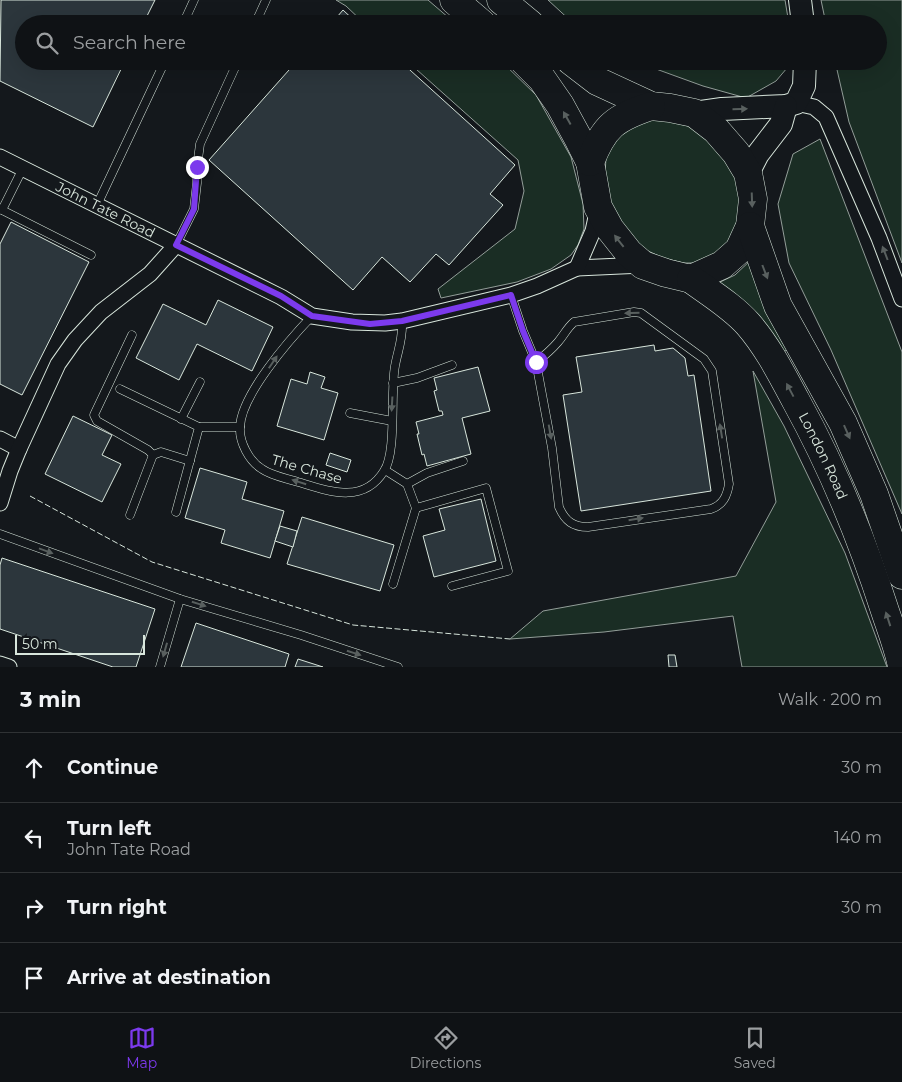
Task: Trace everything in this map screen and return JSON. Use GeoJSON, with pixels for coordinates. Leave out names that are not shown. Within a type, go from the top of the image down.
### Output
{"type":"FeatureCollection","features":[{"type":"Feature","properties":{"kind":"highway"},"geometry":{"type":"LineString","coordinates":[[454,0],[472,15]]}},
{"type":"Feature","properties":{"kind":"highway"},"geometry":{"type":"LineString","coordinates":[[501,0],[519,15]]}},
{"type":"Feature","properties":{"kind":"highway"},"geometry":{"type":"LineString","coordinates":[[533,70],[542,79],[560,105],[590,162],[598,207],[610,229],[629,253],[643,265],[691,279],[722,265],[739,250],[750,226],[753,199],[748,173],[736,153],[716,130],[694,113],[651,106],[597,81],[583,70]]}},
{"type":"Feature","properties":{"kind":"highway"},"geometry":{"type":"LineString","coordinates":[[590,162],[598,142],[611,125],[626,115],[651,106]]}},
{"type":"Feature","properties":{"kind":"highway"},"geometry":{"type":"LineString","coordinates":[[750,226],[778,306],[843,423],[874,494],[902,575]]}},
{"type":"Feature","properties":{"kind":"highway","name":"London Road"},"geometry":{"type":"LineString","coordinates":[[691,279],[732,309],[747,323],[761,341],[782,375],[813,432],[837,483],[874,576],[902,666]]}},
{"type":"Feature","properties":{"kind":"main road"},"geometry":{"type":"LineString","coordinates":[[800,0],[802,15]]}},
{"type":"Feature","properties":{"kind":"main road"},"geometry":{"type":"LineString","coordinates":[[748,173],[758,154],[781,124],[804,86],[805,70]]}},
{"type":"Feature","properties":{"kind":"main road"},"geometry":{"type":"LineString","coordinates":[[694,113],[791,105]]}},
{"type":"Feature","properties":{"kind":"street"},"geometry":{"type":"LineString","coordinates":[[791,105],[814,106],[826,117],[879,238],[902,299]]}},
{"type":"Feature","properties":{"kind":"street","name":"John Tate Road"},"geometry":{"type":"LineString","coordinates":[[0,157],[281,296],[312,316],[370,324],[402,321],[511,295],[537,286],[577,268]]}},
{"type":"Feature","properties":{"kind":"street"},"geometry":{"type":"LineString","coordinates":[[598,207],[593,231],[577,268],[643,265]]}},
{"type":"Feature","properties":{"kind":"street"},"geometry":{"type":"LineString","coordinates":[[0,503],[19,449],[58,364],[75,340],[101,312],[150,274],[176,245]]}},
{"type":"Feature","properties":{"kind":"street"},"geometry":{"type":"LineString","coordinates":[[0,439],[19,449]]}},
{"type":"Feature","properties":{"kind":"street"},"geometry":{"type":"LineString","coordinates":[[0,664],[8,667]]}},
{"type":"Feature","properties":{"kind":"lane"},"geometry":{"type":"LineString","coordinates":[[187,15],[194,0]]}},
{"type":"Feature","properties":{"kind":"lane"},"geometry":{"type":"LineString","coordinates":[[259,15],[266,0]]}},
{"type":"Feature","properties":{"kind":"lane"},"geometry":{"type":"LineString","coordinates":[[97,205],[161,70]]}},
{"type":"Feature","properties":{"kind":"lane"},"geometry":{"type":"LineString","coordinates":[[176,245],[194,209],[200,144],[234,70]]}},
{"type":"Feature","properties":{"kind":"lane"},"geometry":{"type":"LineString","coordinates":[[23,168],[1,209],[91,255]]}},
{"type":"Feature","properties":{"kind":"lane"},"geometry":{"type":"LineString","coordinates":[[511,295],[536,362],[552,448],[559,507],[570,523],[578,527],[588,527],[711,509],[722,502],[728,494],[730,484],[712,371],[709,365],[697,354],[647,316],[634,312],[574,322],[568,327],[558,342],[536,362]]}},
{"type":"Feature","properties":{"kind":"lane"},"geometry":{"type":"LineString","coordinates":[[120,389],[199,427],[240,427],[242,417],[252,394],[284,346],[312,316]]}},
{"type":"Feature","properties":{"kind":"lane"},"geometry":{"type":"LineString","coordinates":[[392,584],[416,508],[407,484],[385,470],[391,447],[393,382],[395,366],[403,338],[402,321]]}},
{"type":"Feature","properties":{"kind":"lane"},"geometry":{"type":"LineString","coordinates":[[132,335],[94,416],[97,421],[148,450],[153,455]]}},
{"type":"Feature","properties":{"kind":"lane"},"geometry":{"type":"LineString","coordinates":[[393,382],[417,378],[452,365]]}},
{"type":"Feature","properties":{"kind":"lane"},"geometry":{"type":"LineString","coordinates":[[181,419],[200,382]]}},
{"type":"Feature","properties":{"kind":"lane"},"geometry":{"type":"LineString","coordinates":[[350,413],[392,421]]}},
{"type":"Feature","properties":{"kind":"lane"},"geometry":{"type":"LineString","coordinates":[[176,512],[199,427]]}},
{"type":"Feature","properties":{"kind":"lane","name":"The Chase"},"geometry":{"type":"LineString","coordinates":[[240,427],[242,442],[245,448],[262,469],[330,492],[343,493],[361,490],[374,483],[385,470]]}},
{"type":"Feature","properties":{"kind":"lane"},"geometry":{"type":"LineString","coordinates":[[130,514],[153,455],[160,452],[190,461]]}},
{"type":"Feature","properties":{"kind":"lane"},"geometry":{"type":"LineString","coordinates":[[407,484],[427,473],[463,461]]}},
{"type":"Feature","properties":{"kind":"lane"},"geometry":{"type":"LineString","coordinates":[[416,508],[486,488],[508,571],[452,586]]}},
{"type":"Feature","properties":{"kind":"lane"},"geometry":{"type":"LineString","coordinates":[[0,534],[180,599],[301,635],[398,667]]}},
{"type":"Feature","properties":{"kind":"lane"},"geometry":{"type":"LineString","coordinates":[[160,667],[180,599]]}},
{"type":"Feature","properties":{"kind":"green space"},"geometry":{"type":"Polygon","coordinates":[[[336,0],[428,0],[446,15],[356,15],[336,0]]]}},
{"type":"Feature","properties":{"kind":"green space"},"geometry":{"type":"Polygon","coordinates":[[[548,0],[785,0],[788,15],[564,15],[548,0]]]}},
{"type":"Feature","properties":{"kind":"green space"},"geometry":{"type":"Polygon","coordinates":[[[821,0],[902,0],[902,263],[849,122],[837,70],[887,70],[887,15],[824,15],[821,0]]]}},
{"type":"Feature","properties":{"kind":"green space"},"geometry":{"type":"Polygon","coordinates":[[[417,70],[510,70],[536,95],[571,157],[583,204],[584,229],[578,245],[571,255],[551,269],[517,282],[441,298],[438,289],[515,229],[524,191],[518,160],[417,70]]]}},
{"type":"Feature","properties":{"kind":"green space"},"geometry":{"type":"Polygon","coordinates":[[[659,70],[785,70],[776,81],[746,98],[703,86],[659,70]]]}},
{"type":"Feature","properties":{"kind":"green space"},"geometry":{"type":"Polygon","coordinates":[[[660,119],[688,126],[714,145],[735,176],[740,190],[741,222],[723,251],[700,263],[684,263],[663,258],[646,250],[632,239],[610,207],[605,175],[606,157],[610,146],[630,126],[646,120],[660,119]]]}},
{"type":"Feature","properties":{"kind":"green space"},"geometry":{"type":"Polygon","coordinates":[[[820,139],[902,352],[902,514],[831,350],[789,263],[778,204],[793,154],[820,139]]]}},
{"type":"Feature","properties":{"kind":"green space"},"geometry":{"type":"Polygon","coordinates":[[[753,258],[791,348],[781,353],[718,283],[735,275],[753,258]]]}},
{"type":"Feature","properties":{"kind":"green space"},"geometry":{"type":"Polygon","coordinates":[[[753,371],[784,426],[845,553],[887,667],[742,667],[733,616],[604,632],[510,639],[543,611],[736,576],[776,502],[753,371]]]}},
{"type":"Feature","properties":{"kind":"building"},"geometry":{"type":"Polygon","coordinates":[[[1,0],[155,0],[148,15],[15,15],[15,70],[121,70],[93,127],[0,81],[1,0]]]}},
{"type":"Feature","properties":{"kind":"building"},"geometry":{"type":"Polygon","coordinates":[[[343,10],[348,15],[339,15],[343,10]]]}},
{"type":"Feature","properties":{"kind":"building"},"geometry":{"type":"Polygon","coordinates":[[[289,70],[410,70],[515,165],[490,194],[503,205],[449,265],[436,254],[410,282],[382,257],[353,290],[209,160],[289,70]]]}},
{"type":"Feature","properties":{"kind":"building"},"geometry":{"type":"Polygon","coordinates":[[[11,222],[89,262],[22,395],[0,384],[0,244],[11,222]]]}},
{"type":"Feature","properties":{"kind":"building"},"geometry":{"type":"Polygon","coordinates":[[[218,300],[273,327],[252,371],[197,344],[179,380],[136,358],[163,304],[206,325],[218,300]]]}},
{"type":"Feature","properties":{"kind":"building"},"geometry":{"type":"Polygon","coordinates":[[[654,345],[655,351],[673,348],[685,358],[688,376],[694,375],[711,491],[581,511],[563,395],[582,392],[576,357],[654,345]]]}},
{"type":"Feature","properties":{"kind":"building"},"geometry":{"type":"Polygon","coordinates":[[[478,367],[490,411],[462,418],[471,454],[427,466],[424,454],[422,455],[416,422],[443,415],[442,411],[439,411],[434,391],[437,390],[434,378],[478,367]]]}},
{"type":"Feature","properties":{"kind":"building"},"geometry":{"type":"Polygon","coordinates":[[[310,372],[325,377],[321,388],[338,393],[324,440],[277,426],[291,379],[307,384],[310,372]]]}},
{"type":"Feature","properties":{"kind":"building"},"geometry":{"type":"Polygon","coordinates":[[[73,416],[112,435],[102,455],[121,464],[102,502],[45,474],[73,416]]]}},
{"type":"Feature","properties":{"kind":"building"},"geometry":{"type":"Polygon","coordinates":[[[330,453],[351,460],[347,472],[326,465],[330,453]]]}},
{"type":"Feature","properties":{"kind":"building"},"geometry":{"type":"Polygon","coordinates":[[[200,468],[247,482],[242,499],[284,511],[270,558],[221,543],[225,530],[185,518],[200,468]]]}},
{"type":"Feature","properties":{"kind":"building"},"geometry":{"type":"Polygon","coordinates":[[[481,499],[496,561],[434,577],[423,536],[445,530],[439,509],[481,499]]]}},
{"type":"Feature","properties":{"kind":"building"},"geometry":{"type":"Polygon","coordinates":[[[302,517],[394,545],[380,591],[287,564],[302,517]]]}},
{"type":"Feature","properties":{"kind":"building"},"geometry":{"type":"Polygon","coordinates":[[[280,526],[297,531],[293,547],[275,541],[280,526]]]}},
{"type":"Feature","properties":{"kind":"building"},"geometry":{"type":"Polygon","coordinates":[[[2,558],[155,609],[136,667],[113,667],[0,629],[0,565],[2,558]]]}},
{"type":"Feature","properties":{"kind":"building"},"geometry":{"type":"Polygon","coordinates":[[[196,623],[289,654],[285,667],[181,667],[196,623]]]}},
{"type":"Feature","properties":{"kind":"building"},"geometry":{"type":"Polygon","coordinates":[[[668,655],[675,655],[677,667],[669,667],[668,655]]]}},
{"type":"Feature","properties":{"kind":"building"},"geometry":{"type":"Polygon","coordinates":[[[298,659],[323,667],[295,667],[298,659]]]}},
{"type":"Feature","properties":{"kind":"fence"},"geometry":{"type":"LineString","coordinates":[[30,496],[152,562],[353,625],[510,639]]}},
{"type":"Feature","properties":{"kind":"route"},"geometry":{"type":"LineString","coordinates":[[197,167],[194,209],[176,245],[281,296],[312,316],[352,322],[370,324],[402,321],[511,295],[536,362]]}}]}
